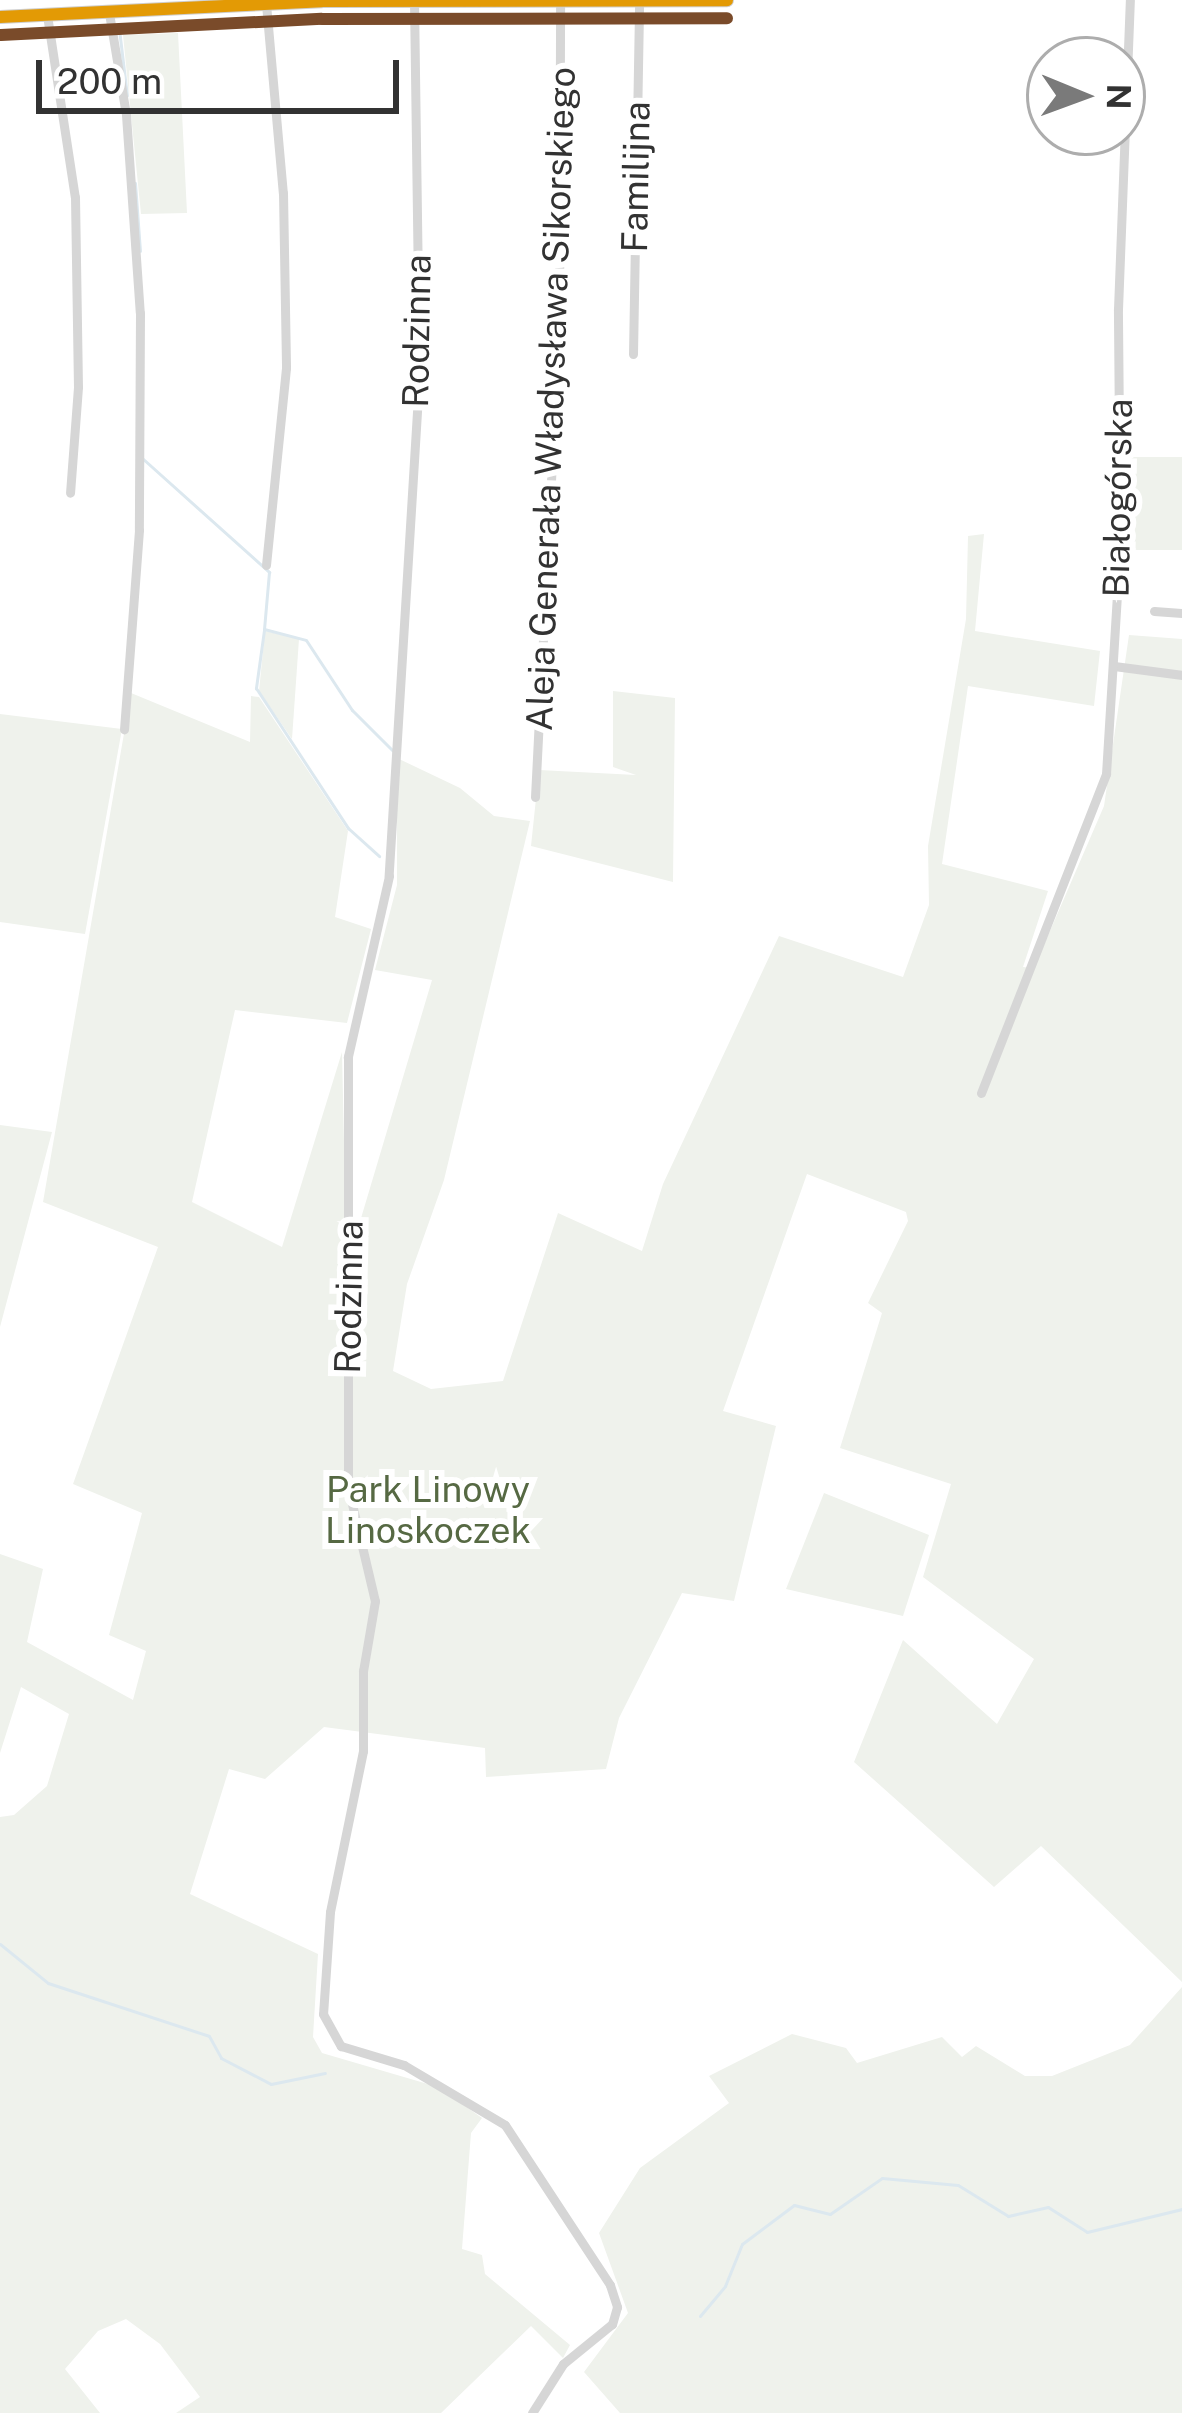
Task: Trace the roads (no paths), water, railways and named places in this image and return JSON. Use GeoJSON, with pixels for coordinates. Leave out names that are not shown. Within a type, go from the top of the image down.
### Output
{"type":"FeatureCollection","features":[{"type":"Feature","properties":{"kind":"main road"},"geometry":{"type":"LineString","coordinates":[[0,17],[266,4],[727,0]]}},
{"type":"Feature","properties":{"kind":"street","name":"Aleja Generała Władysława Sikorskiego"},"geometry":{"type":"LineString","coordinates":[[535,797],[547,673],[559,323],[560,0]]}},
{"type":"Feature","properties":{"kind":"street","name":"Białogórska"},"geometry":{"type":"LineString","coordinates":[[981,1093],[1102,789],[1114,666],[1130,0]]}},
{"type":"Feature","properties":{"kind":"street","name":"Rodzinna"},"geometry":{"type":"LineString","coordinates":[[414,1],[419,379],[389,876],[348,1075],[348,1486],[375,1601],[363,1671],[363,1751],[330,1912],[323,2014],[341,2046],[404,2065],[505,2125],[616,2296],[612,2324],[563,2364],[532,2413]]}},
{"type":"Feature","properties":{"kind":"street","name":"Familijna"},"geometry":{"type":"LineString","coordinates":[[633,354],[638,1]]}},
{"type":"Feature","properties":{"kind":"street"},"geometry":{"type":"LineString","coordinates":[[266,4],[283,193],[286,368],[266,565]]}},
{"type":"Feature","properties":{"kind":"street"},"geometry":{"type":"LineString","coordinates":[[109,13],[140,313],[138,548],[124,729]]}},
{"type":"Feature","properties":{"kind":"street"},"geometry":{"type":"LineString","coordinates":[[47,15],[77,239],[70,493]]}},
{"type":"Feature","properties":{"kind":"street"},"geometry":{"type":"LineString","coordinates":[[1154,611],[1182,613]]}},
{"type":"Feature","properties":{"kind":"street"},"geometry":{"type":"LineString","coordinates":[[1114,666],[1182,675]]}},
{"type":"Feature","properties":{"kind":"waterway"},"geometry":{"type":"LineString","coordinates":[[119,29],[127,96]]}},
{"type":"Feature","properties":{"kind":"waterway"},"geometry":{"type":"LineString","coordinates":[[135,183],[140,251]]}},
{"type":"Feature","properties":{"kind":"waterway"},"geometry":{"type":"LineString","coordinates":[[142,458],[269,572],[264,629],[306,640],[352,710],[392,750]]}},
{"type":"Feature","properties":{"kind":"waterway"},"geometry":{"type":"LineString","coordinates":[[264,630],[256,688],[348,828],[379,856]]}},
{"type":"Feature","properties":{"kind":"waterway"},"geometry":{"type":"LineString","coordinates":[[0,1944],[48,1983],[209,2036],[221,2058],[271,2084],[325,2073]]}},
{"type":"Feature","properties":{"kind":"waterway"},"geometry":{"type":"LineString","coordinates":[[700,2316],[725,2286],[742,2244],[794,2205],[830,2214],[882,2178],[958,2185],[1008,2216],[1048,2207],[1087,2232],[1182,2209]]}},
{"type":"Feature","properties":{"kind":"park label","name":"Park Linowy Linoskoczek"},"geometry":{"type":"Point","coordinates":[428,1510]}}]}
